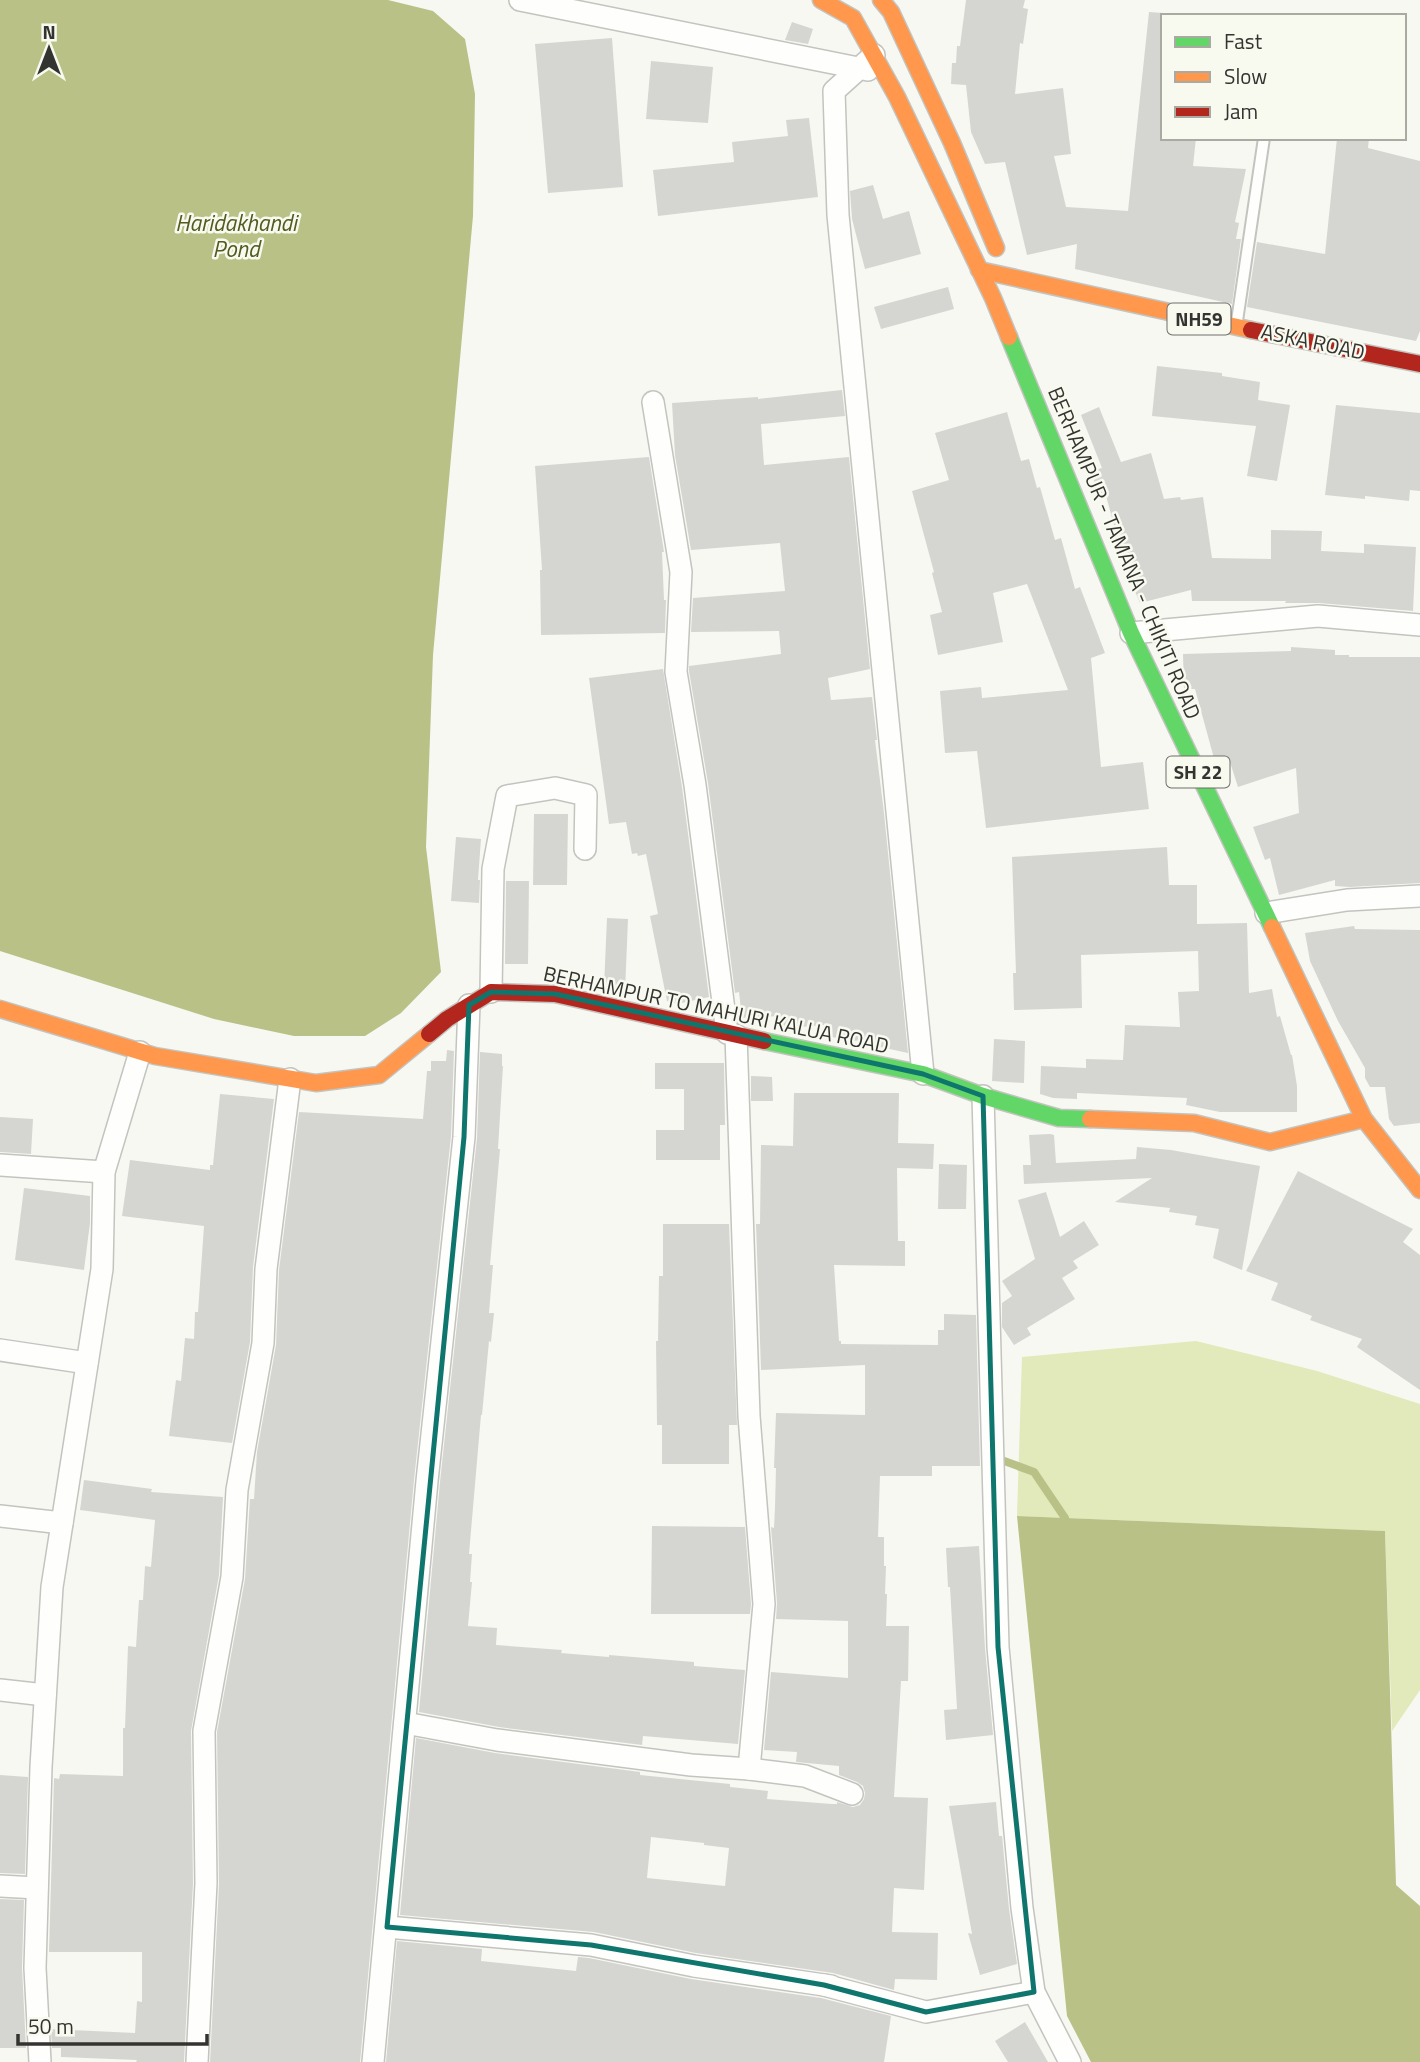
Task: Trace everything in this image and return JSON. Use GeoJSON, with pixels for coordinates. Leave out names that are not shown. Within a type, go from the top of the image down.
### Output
{"type":"FeatureCollection","features":[{"type":"Feature","properties":{"kind":"main road"},"geometry":{"type":"LineString","coordinates":[[821,0],[857,9]]}},
{"type":"Feature","properties":{"kind":"main road"},"geometry":{"type":"LineString","coordinates":[[881,0],[891,12],[946,131],[1011,290],[1009,337]]}},
{"type":"Feature","properties":{"kind":"main road","name":"BERHAMPUR - TAMANA - CHIKITI ROAD"},"geometry":{"type":"LineString","coordinates":[[857,9],[872,65],[897,97],[993,298],[1131,633],[1364,1119],[1420,1190]]}},
{"type":"Feature","properties":{"kind":"main road","name":"NH59"},"geometry":{"type":"LineString","coordinates":[[979,270],[1011,290],[1236,327],[1420,364]]}},
{"type":"Feature","properties":{"kind":"main road","name":"NH59"},"geometry":{"type":"LineString","coordinates":[[993,298],[1011,290]]}},
{"type":"Feature","properties":{"kind":"main road"},"geometry":{"type":"LineString","coordinates":[[0,1009],[155,1056],[316,1083],[379,1075],[447,1019],[491,992]]}},
{"type":"Feature","properties":{"kind":"main road","name":"BERHAMPUR TO MAHURI KALUA ROAD"},"geometry":{"type":"LineString","coordinates":[[491,992],[555,994],[923,1074],[983,1096],[1059,1118],[1194,1123],[1270,1142],[1364,1119]]}},
{"type":"Feature","properties":{"kind":"street"},"geometry":{"type":"LineString","coordinates":[[520,0],[872,65]]}},
{"type":"Feature","properties":{"kind":"street"},"geometry":{"type":"LineString","coordinates":[[872,65],[834,91],[838,215],[923,1074]]}},
{"type":"Feature","properties":{"kind":"street"},"geometry":{"type":"LineString","coordinates":[[653,402],[681,572],[676,672],[732,1034],[749,1416],[764,1604],[749,1769]]}},
{"type":"Feature","properties":{"kind":"street"},"geometry":{"type":"LineString","coordinates":[[1131,633],[1318,616],[1420,625]]}},
{"type":"Feature","properties":{"kind":"street"},"geometry":{"type":"LineString","coordinates":[[491,992],[493,869],[507,796],[555,788],[586,795],[585,849]]}},
{"type":"Feature","properties":{"kind":"street"},"geometry":{"type":"LineString","coordinates":[[1265,913],[1347,900],[1420,896]]}},
{"type":"Feature","properties":{"kind":"street"},"geometry":{"type":"LineString","coordinates":[[373,2062],[430,1454],[464,1137],[469,1005]]}},
{"type":"Feature","properties":{"kind":"street"},"geometry":{"type":"LineString","coordinates":[[40,2062],[34,1968],[52,1587],[102,1269],[104,1172],[140,1052]]}},
{"type":"Feature","properties":{"kind":"street"},"geometry":{"type":"LineString","coordinates":[[197,2062],[206,1883],[204,1731],[232,1577],[237,1490],[263,1343],[266,1269],[290,1079]]}},
{"type":"Feature","properties":{"kind":"street"},"geometry":{"type":"LineString","coordinates":[[983,1096],[998,1647],[1022,1908],[1034,1992],[1070,2062]]}},
{"type":"Feature","properties":{"kind":"street"},"geometry":{"type":"LineString","coordinates":[[0,1166],[104,1172]]}},
{"type":"Feature","properties":{"kind":"street"},"geometry":{"type":"LineString","coordinates":[[0,1350],[87,1363]]}},
{"type":"Feature","properties":{"kind":"street"},"geometry":{"type":"LineString","coordinates":[[0,1516],[62,1523]]}},
{"type":"Feature","properties":{"kind":"street"},"geometry":{"type":"LineString","coordinates":[[0,1690],[45,1695]]}},
{"type":"Feature","properties":{"kind":"street"},"geometry":{"type":"LineString","coordinates":[[405,1723],[497,1740],[691,1765],[805,1776],[852,1794]]}},
{"type":"Feature","properties":{"kind":"street"},"geometry":{"type":"LineString","coordinates":[[0,1886],[37,1888]]}},
{"type":"Feature","properties":{"kind":"street"},"geometry":{"type":"LineString","coordinates":[[387,1927],[592,1945],[694,1966],[828,1985],[926,2012],[1034,1992]]}},
{"type":"Feature","properties":{"kind":"lane"},"geometry":{"type":"LineString","coordinates":[[1236,327],[1264,140]]}},
{"type":"Feature","properties":{"kind":"highlighted area"},"geometry":{"type":"Polygon","coordinates":[[[491,992],[555,994],[923,1074],[983,1096],[998,1647],[1034,1992],[926,2012],[824,1985],[591,1945],[387,1927],[464,1137],[469,1005],[491,992]]]}},
{"type":"Feature","properties":{"kind":"shaded area"},"geometry":{"type":"Polygon","coordinates":[[[1196,1341],[1317,1371],[1420,1404],[1420,1690],[1392,1731],[1385,1531],[1017,1516],[1022,1357],[1196,1341]]]}},
{"type":"Feature","properties":{"kind":"water","name":"Haridakhandi Pond"},"geometry":{"type":"Polygon","coordinates":[[[0,0],[388,0],[433,11],[465,39],[475,94],[473,216],[433,655],[426,847],[441,972],[401,1013],[365,1036],[294,1036],[214,1019],[0,951],[0,0]]]}},
{"type":"Feature","properties":{"kind":"water"},"geometry":{"type":"Polygon","coordinates":[[[1017,1516],[1385,1531],[1396,1885],[1420,1906],[1420,2062],[1091,2062],[1067,2016],[1017,1516]]]}},
{"type":"Feature","properties":{"kind":"building"},"geometry":{"type":"Polygon","coordinates":[[[966,0],[1025,0],[1023,8],[1028,9],[1023,44],[1020,43],[1015,94],[1063,88],[1071,154],[1054,156],[1066,207],[1128,211],[1149,12],[1163,13],[1161,140],[1196,140],[1193,166],[1246,169],[1235,222],[1239,223],[1236,239],[1241,239],[1232,304],[1075,269],[1077,244],[1027,255],[1005,162],[985,164],[971,132],[966,85],[951,84],[952,63],[956,63],[957,46],[960,46],[966,0]]]}},
{"type":"Feature","properties":{"kind":"building"},"geometry":{"type":"Polygon","coordinates":[[[792,22],[813,29],[808,44],[785,40],[792,22]]]}},
{"type":"Feature","properties":{"kind":"building"},"geometry":{"type":"Polygon","coordinates":[[[612,38],[623,187],[548,193],[535,44],[612,38]]]}},
{"type":"Feature","properties":{"kind":"building"},"geometry":{"type":"Polygon","coordinates":[[[651,61],[713,67],[708,123],[646,119],[651,61]]]}},
{"type":"Feature","properties":{"kind":"building"},"geometry":{"type":"Polygon","coordinates":[[[809,118],[818,197],[658,216],[653,170],[734,162],[732,142],[788,136],[786,120],[809,118]]]}},
{"type":"Feature","properties":{"kind":"building"},"geometry":{"type":"Polygon","coordinates":[[[1337,140],[1369,140],[1368,148],[1420,161],[1420,331],[1416,341],[1247,307],[1257,242],[1325,254],[1337,140]]]}},
{"type":"Feature","properties":{"kind":"building"},"geometry":{"type":"Polygon","coordinates":[[[873,185],[883,219],[909,211],[921,254],[865,269],[852,219],[850,191],[873,185]]]}},
{"type":"Feature","properties":{"kind":"building"},"geometry":{"type":"Polygon","coordinates":[[[948,287],[954,309],[881,329],[874,307],[948,287]]]}},
{"type":"Feature","properties":{"kind":"building"},"geometry":{"type":"Polygon","coordinates":[[[1157,366],[1222,373],[1222,376],[1260,382],[1258,400],[1290,405],[1277,481],[1247,476],[1256,426],[1152,416],[1157,366]]]}},
{"type":"Feature","properties":{"kind":"building"},"geometry":{"type":"Polygon","coordinates":[[[842,390],[845,416],[761,424],[764,465],[849,457],[870,669],[828,678],[831,700],[872,697],[908,1053],[876,1046],[875,1039],[853,1041],[826,1036],[825,1025],[790,1028],[781,1027],[780,1016],[742,1018],[739,992],[735,993],[708,783],[689,671],[689,666],[781,654],[779,631],[691,632],[693,598],[785,591],[780,543],[691,550],[675,455],[672,403],[758,399],[842,390]]]}},
{"type":"Feature","properties":{"kind":"building"},"geometry":{"type":"Polygon","coordinates":[[[1336,405],[1420,413],[1420,491],[1410,490],[1409,501],[1325,495],[1336,405]]]}},
{"type":"Feature","properties":{"kind":"building"},"geometry":{"type":"Polygon","coordinates":[[[1099,407],[1121,462],[1151,453],[1164,499],[1203,497],[1212,558],[1271,559],[1271,530],[1322,531],[1321,551],[1364,553],[1364,544],[1416,547],[1413,611],[1319,603],[1285,603],[1286,601],[1192,601],[1191,590],[1140,603],[1127,573],[1105,492],[1098,494],[1091,471],[1102,468],[1081,415],[1099,407]]]}},
{"type":"Feature","properties":{"kind":"building"},"geometry":{"type":"Polygon","coordinates":[[[1007,412],[1021,461],[1029,459],[1055,540],[1061,538],[1075,589],[1080,587],[1105,653],[1091,658],[1101,767],[1143,762],[1149,809],[986,828],[977,751],[945,753],[940,691],[981,687],[982,698],[1068,690],[1027,584],[993,593],[1003,642],[938,655],[930,615],[942,612],[912,491],[949,480],[935,433],[1007,412]]]}},
{"type":"Feature","properties":{"kind":"building"},"geometry":{"type":"Polygon","coordinates":[[[649,457],[664,552],[665,633],[541,635],[542,570],[535,466],[649,457]]]}},
{"type":"Feature","properties":{"kind":"building"},"geometry":{"type":"Polygon","coordinates":[[[1291,647],[1335,650],[1335,655],[1349,657],[1420,657],[1420,883],[1350,887],[1335,886],[1335,880],[1279,895],[1270,858],[1265,860],[1253,827],[1299,813],[1296,768],[1238,787],[1229,759],[1215,762],[1195,689],[1184,689],[1183,654],[1291,651],[1291,647]]]}},
{"type":"Feature","properties":{"kind":"building"},"geometry":{"type":"Polygon","coordinates":[[[663,669],[682,787],[709,997],[677,1004],[667,1001],[650,916],[658,914],[646,854],[632,854],[626,822],[609,824],[589,678],[663,669]]]}},
{"type":"Feature","properties":{"kind":"building"},"geometry":{"type":"Polygon","coordinates":[[[534,814],[568,814],[567,885],[533,885],[534,814]]]}},
{"type":"Feature","properties":{"kind":"building"},"geometry":{"type":"Polygon","coordinates":[[[456,837],[481,839],[479,903],[451,901],[456,837]]]}},
{"type":"Feature","properties":{"kind":"building"},"geometry":{"type":"Polygon","coordinates":[[[1167,847],[1169,885],[1197,885],[1197,924],[1247,923],[1249,993],[1272,989],[1277,1017],[1280,1016],[1292,1055],[1297,1086],[1297,1112],[1220,1112],[1186,1105],[1187,1098],[1077,1093],[1077,1099],[1053,1098],[1040,1094],[1041,1066],[1086,1068],[1086,1059],[1123,1060],[1125,1025],[1180,1027],[1178,992],[1199,991],[1198,951],[1081,955],[1082,1008],[1014,1010],[1013,973],[1016,973],[1012,857],[1167,847]]]}},
{"type":"Feature","properties":{"kind":"building"},"geometry":{"type":"Polygon","coordinates":[[[506,881],[529,881],[528,964],[505,964],[506,881]]]}},
{"type":"Feature","properties":{"kind":"building"},"geometry":{"type":"Polygon","coordinates":[[[607,918],[628,919],[625,992],[604,987],[607,918]]]}},
{"type":"Feature","properties":{"kind":"building"},"geometry":{"type":"Polygon","coordinates":[[[1354,926],[1355,929],[1420,930],[1420,1123],[1394,1126],[1389,1119],[1385,1087],[1370,1087],[1365,1078],[1365,1068],[1338,1021],[1310,961],[1305,933],[1354,926]]]}},
{"type":"Feature","properties":{"kind":"building"},"geometry":{"type":"Polygon","coordinates":[[[994,1039],[1025,1041],[1024,1083],[992,1081],[994,1039]]]}},
{"type":"Feature","properties":{"kind":"building"},"geometry":{"type":"Polygon","coordinates":[[[447,1050],[454,1051],[451,1136],[414,1480],[360,2062],[210,2062],[219,1884],[217,1732],[245,1579],[250,1499],[254,1499],[257,1452],[276,1345],[279,1270],[299,1112],[423,1119],[427,1071],[431,1071],[431,1061],[446,1061],[447,1050]]]}},
{"type":"Feature","properties":{"kind":"building"},"geometry":{"type":"Polygon","coordinates":[[[480,1052],[502,1054],[503,1066],[500,1149],[490,1265],[493,1265],[489,1313],[494,1313],[481,1415],[469,1554],[472,1554],[472,1582],[468,1626],[497,1628],[496,1645],[562,1650],[561,1653],[694,1662],[694,1666],[745,1670],[738,1744],[643,1736],[642,1745],[499,1727],[419,1712],[440,1482],[477,1138],[480,1052]]]}},
{"type":"Feature","properties":{"kind":"building"},"geometry":{"type":"Polygon","coordinates":[[[655,1063],[724,1063],[725,1125],[720,1125],[720,1160],[656,1160],[656,1130],[684,1130],[684,1089],[655,1089],[655,1063]]]}},
{"type":"Feature","properties":{"kind":"building"},"geometry":{"type":"Polygon","coordinates":[[[751,1076],[772,1077],[773,1101],[751,1101],[751,1076]]]}},
{"type":"Feature","properties":{"kind":"building"},"geometry":{"type":"Polygon","coordinates":[[[794,1093],[899,1093],[898,1143],[934,1144],[933,1169],[897,1168],[898,1241],[905,1241],[905,1266],[834,1265],[841,1344],[938,1345],[938,1330],[944,1330],[944,1314],[976,1315],[980,1466],[932,1466],[932,1476],[880,1476],[878,1537],[884,1537],[886,1626],[909,1626],[908,1681],[901,1681],[894,1797],[928,1798],[924,1890],[894,1888],[892,1932],[938,1933],[937,1980],[895,1979],[894,1990],[833,1973],[696,1953],[594,1932],[400,1915],[416,1738],[495,1753],[640,1772],[640,1775],[730,1784],[730,1787],[768,1791],[767,1799],[832,1804],[837,1802],[853,1807],[860,1805],[864,1799],[863,1786],[839,1775],[839,1766],[796,1762],[797,1752],[764,1750],[771,1672],[848,1678],[848,1621],[776,1619],[771,1527],[774,1528],[776,1413],[865,1415],[865,1365],[761,1370],[756,1224],[760,1224],[761,1145],[793,1146],[794,1093]],[[651,1837],[647,1878],[725,1886],[729,1848],[651,1837]]]}},
{"type":"Feature","properties":{"kind":"building"},"geometry":{"type":"Polygon","coordinates":[[[220,1094],[274,1099],[253,1267],[250,1342],[232,1443],[169,1436],[176,1380],[181,1381],[185,1338],[194,1339],[204,1226],[122,1216],[130,1160],[210,1170],[210,1165],[213,1165],[220,1094]]]}},
{"type":"Feature","properties":{"kind":"building"},"geometry":{"type":"Polygon","coordinates":[[[0,1117],[33,1119],[31,1154],[0,1152],[0,1117]]]}},
{"type":"Feature","properties":{"kind":"building"},"geometry":{"type":"Polygon","coordinates":[[[1029,1135],[1054,1135],[1056,1163],[1136,1159],[1137,1147],[1171,1150],[1260,1166],[1242,1270],[1213,1258],[1219,1229],[1195,1225],[1197,1216],[1169,1212],[1170,1208],[1115,1202],[1152,1178],[1024,1184],[1023,1165],[1031,1165],[1029,1135]]]}},
{"type":"Feature","properties":{"kind":"building"},"geometry":{"type":"Polygon","coordinates":[[[939,1164],[967,1165],[966,1209],[938,1209],[939,1164]]]}},
{"type":"Feature","properties":{"kind":"building"},"geometry":{"type":"Polygon","coordinates":[[[1298,1171],[1413,1229],[1403,1242],[1420,1255],[1420,1390],[1357,1347],[1362,1339],[1310,1320],[1312,1316],[1271,1300],[1278,1283],[1246,1271],[1298,1171]]]}},
{"type":"Feature","properties":{"kind":"building"},"geometry":{"type":"Polygon","coordinates":[[[24,1188],[90,1196],[90,1223],[84,1270],[15,1260],[24,1188]]]}},
{"type":"Feature","properties":{"kind":"building"},"geometry":{"type":"Polygon","coordinates":[[[1046,1192],[1060,1237],[1084,1221],[1099,1245],[1073,1261],[1078,1268],[1062,1278],[1075,1299],[1027,1328],[1031,1335],[1014,1345],[1002,1327],[1002,1303],[1012,1296],[1002,1281],[1035,1259],[1018,1200],[1046,1192]]]}},
{"type":"Feature","properties":{"kind":"building"},"geometry":{"type":"Polygon","coordinates":[[[663,1224],[729,1224],[737,1425],[729,1425],[729,1464],[662,1464],[662,1425],[657,1425],[656,1341],[659,1276],[663,1276],[663,1224]]]}},
{"type":"Feature","properties":{"kind":"building"},"geometry":{"type":"Polygon","coordinates":[[[84,1480],[152,1489],[151,1492],[223,1497],[219,1575],[191,1731],[193,1883],[184,2062],[61,2057],[61,2048],[52,2048],[51,2029],[135,2033],[137,2001],[142,2002],[142,1952],[49,1952],[54,1778],[59,1779],[60,1774],[123,1776],[128,1646],[136,1647],[139,1600],[143,1600],[145,1566],[151,1567],[155,1520],[80,1510],[84,1480]]]}},
{"type":"Feature","properties":{"kind":"building"},"geometry":{"type":"Polygon","coordinates":[[[652,1526],[745,1527],[750,1614],[651,1614],[652,1526]]]}},
{"type":"Feature","properties":{"kind":"building"},"geometry":{"type":"Polygon","coordinates":[[[979,1546],[993,1735],[946,1740],[944,1710],[957,1709],[946,1548],[979,1546]]]}},
{"type":"Feature","properties":{"kind":"building"},"geometry":{"type":"Polygon","coordinates":[[[0,1775],[28,1777],[25,1874],[0,1873],[0,1775]]]}},
{"type":"Feature","properties":{"kind":"building"},"geometry":{"type":"Polygon","coordinates":[[[996,1802],[1017,1964],[980,1975],[968,1933],[972,1934],[949,1806],[996,1802]]]}},
{"type":"Feature","properties":{"kind":"building"},"geometry":{"type":"Polygon","coordinates":[[[0,1899],[24,1900],[22,1968],[26,2048],[0,2048],[0,1899]]]}},
{"type":"Feature","properties":{"kind":"building"},"geometry":{"type":"Polygon","coordinates":[[[397,1941],[482,1949],[481,1961],[576,1971],[578,1957],[589,1958],[691,1979],[821,1998],[891,2016],[884,2062],[386,2062],[397,1941]]]}},
{"type":"Feature","properties":{"kind":"building"},"geometry":{"type":"Polygon","coordinates":[[[1025,2022],[1048,2062],[1008,2062],[995,2041],[1025,2022]]]}},
{"type":"Feature","properties":{"kind":"waterway"},"geometry":{"type":"LineString","coordinates":[[996,1458],[1034,1472],[1065,1518],[1066,1527]]}},
{"type":"Feature","properties":{"kind":"traffic: fast"},"geometry":{"type":"LineString","coordinates":[[1009,337],[1131,633],[1272,927]]}},
{"type":"Feature","properties":{"kind":"traffic: fast"},"geometry":{"type":"LineString","coordinates":[[764,1041],[923,1074],[983,1096],[1059,1118],[1090,1119]]}},
{"type":"Feature","properties":{"kind":"traffic: slow"},"geometry":{"type":"LineString","coordinates":[[821,0],[853,18],[897,97],[1009,337]]}},
{"type":"Feature","properties":{"kind":"traffic: slow"},"geometry":{"type":"LineString","coordinates":[[881,0],[891,12],[952,143],[996,248]]}},
{"type":"Feature","properties":{"kind":"traffic: slow"},"geometry":{"type":"LineString","coordinates":[[979,270],[1251,330]]}},
{"type":"Feature","properties":{"kind":"traffic: slow"},"geometry":{"type":"LineString","coordinates":[[1272,927],[1364,1119],[1420,1190]]}},
{"type":"Feature","properties":{"kind":"traffic: slow"},"geometry":{"type":"LineString","coordinates":[[0,1009],[155,1056],[316,1083],[379,1075],[429,1034]]}},
{"type":"Feature","properties":{"kind":"traffic: slow"},"geometry":{"type":"LineString","coordinates":[[1090,1119],[1194,1123],[1270,1142],[1364,1119]]}},
{"type":"Feature","properties":{"kind":"traffic: jam"},"geometry":{"type":"LineString","coordinates":[[1251,330],[1420,364]]}},
{"type":"Feature","properties":{"kind":"traffic: jam"},"geometry":{"type":"LineString","coordinates":[[429,1034],[447,1019],[491,992],[555,994],[764,1041]]}}]}
